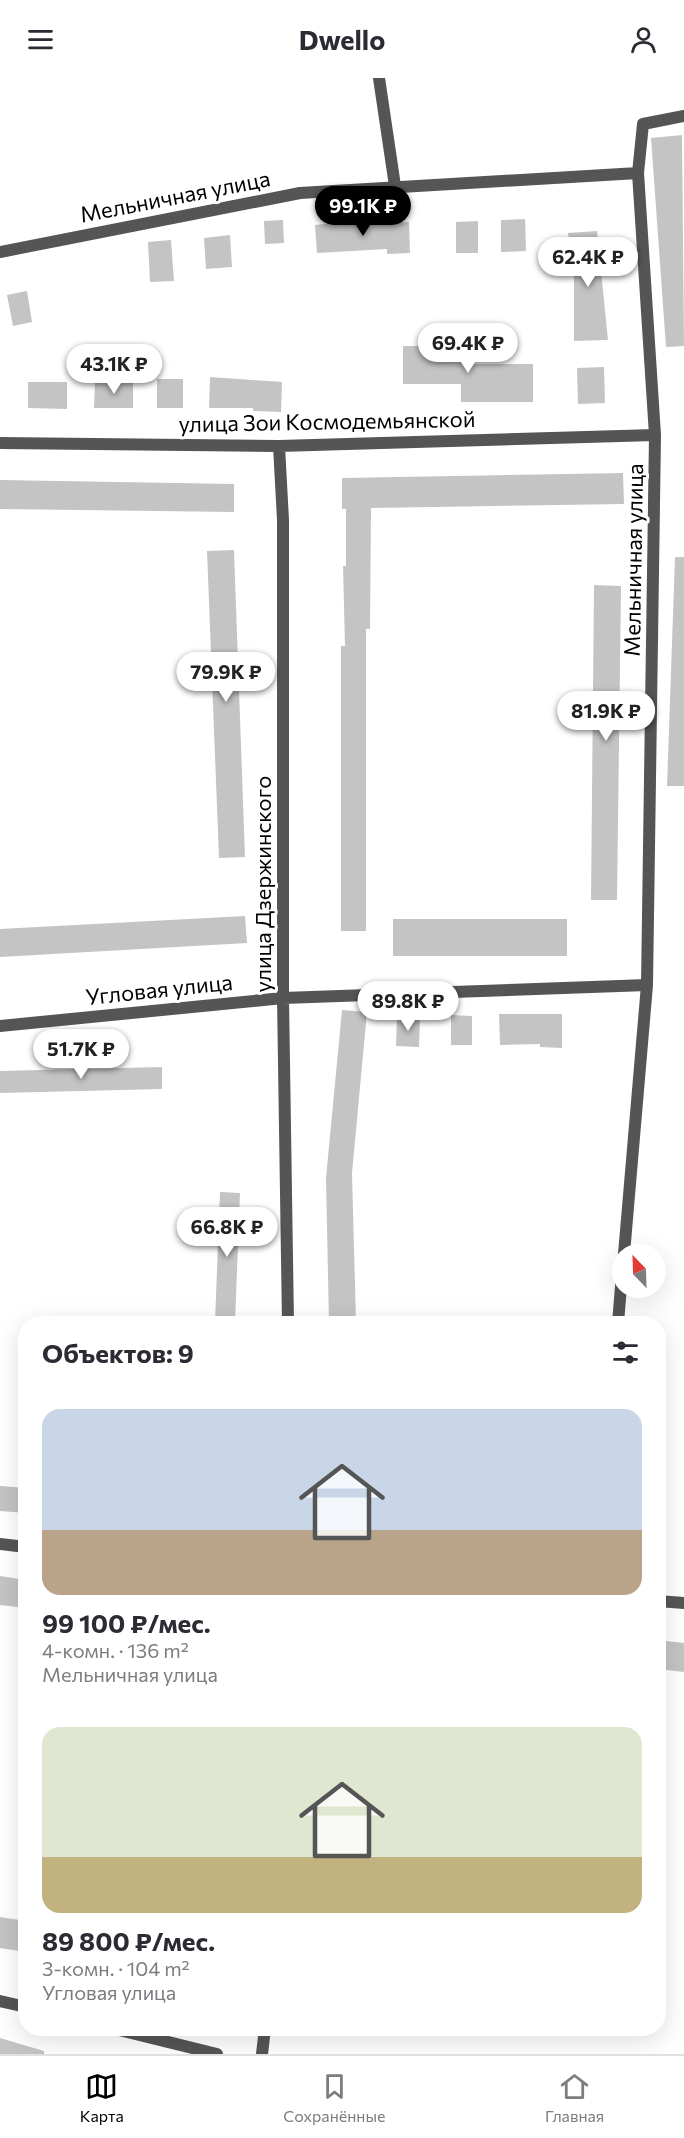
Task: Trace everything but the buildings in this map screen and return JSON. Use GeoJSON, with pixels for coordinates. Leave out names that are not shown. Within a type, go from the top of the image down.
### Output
{"type":"FeatureCollection","features":[{"type":"Feature","properties":{"kind":"street"},"geometry":{"type":"LineString","coordinates":[[379,78],[395,186]]}},
{"type":"Feature","properties":{"kind":"street","name":"Мельничная улица"},"geometry":{"type":"LineString","coordinates":[[625,1244],[647,985],[656,435],[638,173],[643,124],[684,116]]}},
{"type":"Feature","properties":{"kind":"street","name":"Мельничная улица"},"geometry":{"type":"LineString","coordinates":[[0,252],[300,193],[638,173]]}},
{"type":"Feature","properties":{"kind":"street","name":"улица Зои Космодемьянской"},"geometry":{"type":"LineString","coordinates":[[0,443],[279,446],[656,435]]}},
{"type":"Feature","properties":{"kind":"street","name":"улица Дзержинского"},"geometry":{"type":"LineString","coordinates":[[279,446],[283,520],[283,998],[288,1316]]}},
{"type":"Feature","properties":{"kind":"street","name":"Угловая улица"},"geometry":{"type":"LineString","coordinates":[[0,1026],[283,998],[647,985]]}},
{"type":"Feature","properties":{"kind":"street"},"geometry":{"type":"LineString","coordinates":[[619,1316],[620,1298]]}},
{"type":"Feature","properties":{"kind":"street"},"geometry":{"type":"LineString","coordinates":[[0,1544],[18,1546]]}},
{"type":"Feature","properties":{"kind":"street"},"geometry":{"type":"LineString","coordinates":[[666,1602],[684,1603]]}},
{"type":"Feature","properties":{"kind":"street"},"geometry":{"type":"LineString","coordinates":[[0,2001],[18,2005]]}},
{"type":"Feature","properties":{"kind":"street"},"geometry":{"type":"LineString","coordinates":[[144,2036],[217,2054]]}},
{"type":"Feature","properties":{"kind":"street"},"geometry":{"type":"LineString","coordinates":[[262,2054],[264,2036]]}}]}
